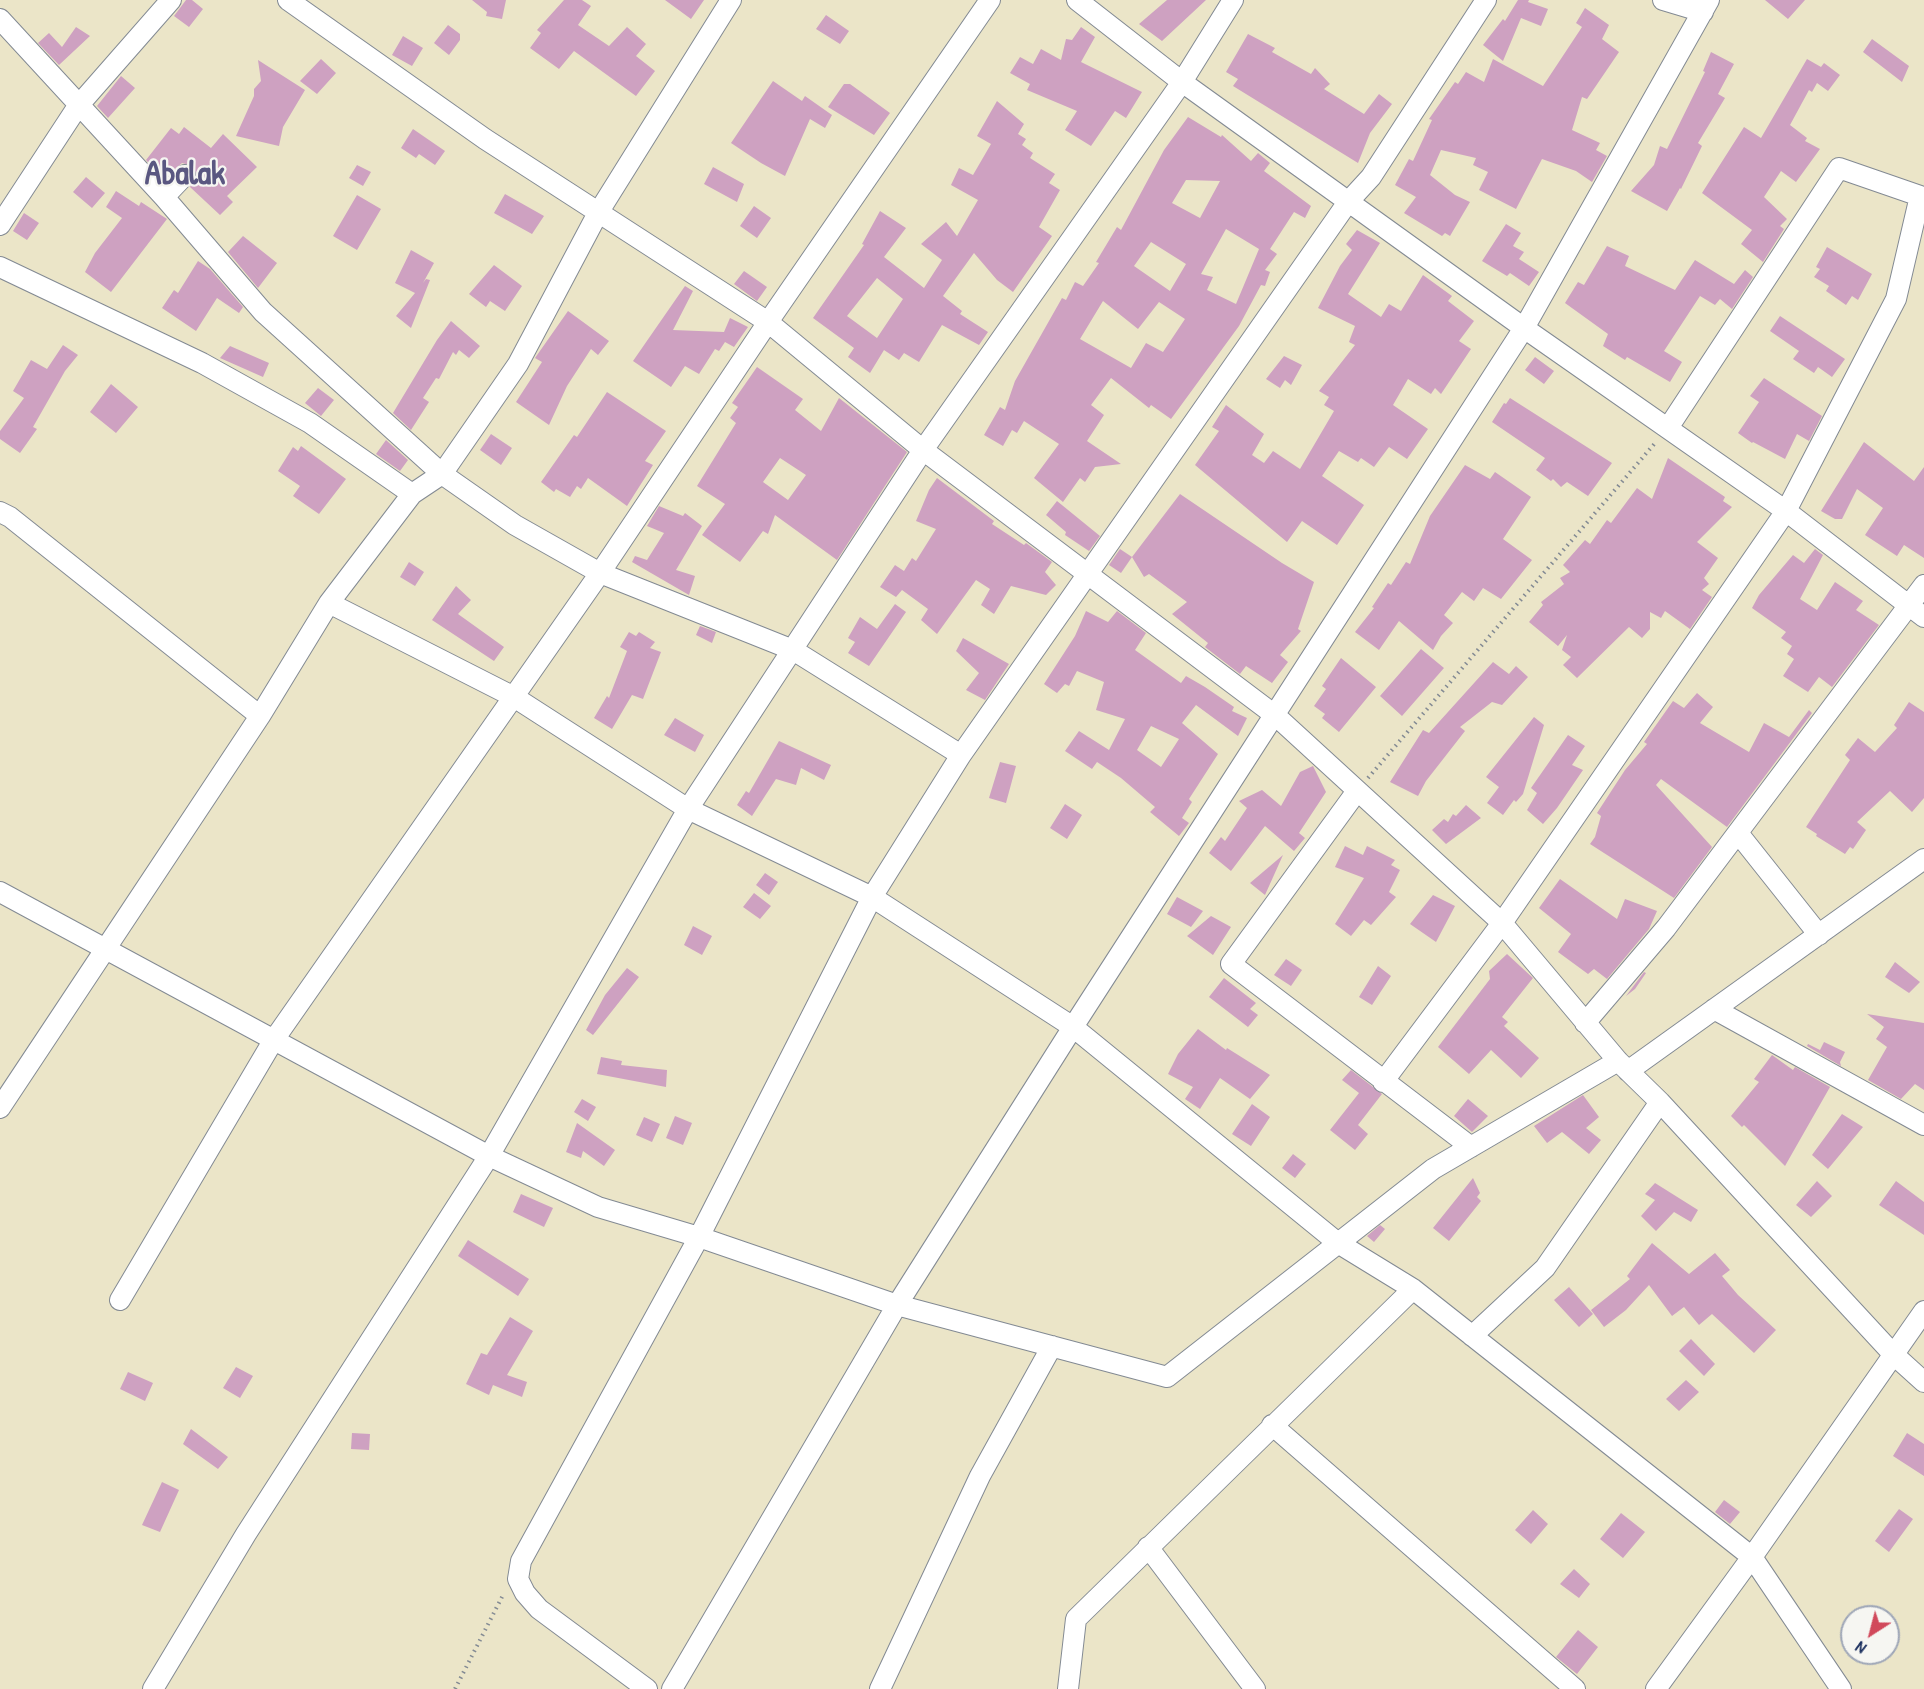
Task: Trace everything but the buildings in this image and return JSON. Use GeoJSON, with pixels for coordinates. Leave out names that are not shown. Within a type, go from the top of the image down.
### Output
{"type":"FeatureCollection","features":[{"type":"Feature","properties":{"kind":"street"},"geometry":{"type":"LineString","coordinates":[[0,225],[78,106],[171,0]]}},
{"type":"Feature","properties":{"kind":"street"},"geometry":{"type":"LineString","coordinates":[[288,0],[313,7],[485,139],[768,322],[923,450],[1276,716],[1502,923],[1623,1066],[1660,1102],[1893,1354],[1924,1382]]}},
{"type":"Feature","properties":{"kind":"street"},"geometry":{"type":"LineString","coordinates":[[0,1108],[260,716],[329,603],[412,494],[442,474],[518,364],[598,213],[731,0]]}},
{"type":"Feature","properties":{"kind":"street"},"geometry":{"type":"LineString","coordinates":[[120,1300],[273,1041],[600,573],[768,322],[990,0]]}},
{"type":"Feature","properties":{"kind":"street"},"geometry":{"type":"LineString","coordinates":[[1077,0],[1182,82],[1524,328],[1786,511],[1916,612]]}},
{"type":"Feature","properties":{"kind":"street"},"geometry":{"type":"LineString","coordinates":[[153,1689],[246,1534],[489,1156],[688,809],[923,450],[1182,82],[1233,0]]}},
{"type":"Feature","properties":{"kind":"street"},"geometry":{"type":"LineString","coordinates":[[647,1689],[539,1609],[525,1593],[518,1579],[521,1561],[699,1237],[872,897],[961,755],[1348,201],[1371,177],[1486,0]]}},
{"type":"Feature","properties":{"kind":"street"},"geometry":{"type":"LineString","coordinates":[[672,1689],[897,1305],[1073,1027],[1276,716],[1524,328],[1706,6],[1663,0]]}},
{"type":"Feature","properties":{"kind":"street"},"geometry":{"type":"LineString","coordinates":[[0,19],[164,197],[263,312],[442,474],[515,525],[600,573],[793,650],[961,755]]}},
{"type":"Feature","properties":{"kind":"street"},"geometry":{"type":"LineString","coordinates":[[1383,1082],[1502,923],[1786,511],[1896,299],[1920,196],[1839,168],[1668,428]]}},
{"type":"Feature","properties":{"kind":"street"},"geometry":{"type":"LineString","coordinates":[[164,197],[185,175]]}},
{"type":"Feature","properties":{"kind":"street"},"geometry":{"type":"LineString","coordinates":[[0,267],[212,368],[310,423],[412,494]]}},
{"type":"Feature","properties":{"kind":"street"},"geometry":{"type":"LineString","coordinates":[[0,512],[10,517],[260,716]]}},
{"type":"Feature","properties":{"kind":"street"},"geometry":{"type":"LineString","coordinates":[[1585,1023],[1666,928],[1738,833],[1916,612],[1924,585]]}},
{"type":"Feature","properties":{"kind":"street"},"geometry":{"type":"LineString","coordinates":[[329,603],[514,697],[688,809],[872,897],[1073,1027],[1338,1243],[1413,1289],[1752,1557],[1841,1689]]}},
{"type":"Feature","properties":{"kind":"street"},"geometry":{"type":"LineString","coordinates":[[1357,791],[1231,964],[1471,1147]]}},
{"type":"Feature","properties":{"kind":"street"},"geometry":{"type":"LineString","coordinates":[[1738,833],[1819,935]]}},
{"type":"Feature","properties":{"kind":"street"},"geometry":{"type":"LineString","coordinates":[[0,892],[105,951],[489,1156],[598,1207],[699,1237],[897,1305],[1167,1377],[1433,1169],[1623,1066],[1714,1009],[1924,859]]}},
{"type":"Feature","properties":{"kind":"street"},"geometry":{"type":"LineString","coordinates":[[1714,1009],[1924,1125]]}},
{"type":"Feature","properties":{"kind":"street"},"geometry":{"type":"LineString","coordinates":[[1472,1336],[1545,1268],[1660,1102]]}},
{"type":"Feature","properties":{"kind":"street"},"geometry":{"type":"LineString","coordinates":[[1068,1689],[1076,1619],[1413,1289]]}},
{"type":"Feature","properties":{"kind":"street"},"geometry":{"type":"LineString","coordinates":[[1656,1689],[1752,1557],[1924,1311]]}},
{"type":"Feature","properties":{"kind":"street"},"geometry":{"type":"LineString","coordinates":[[880,1689],[980,1476],[1052,1346]]}},
{"type":"Feature","properties":{"kind":"street"},"geometry":{"type":"LineString","coordinates":[[1272,1425],[1575,1689]]}},
{"type":"Feature","properties":{"kind":"street"},"geometry":{"type":"LineString","coordinates":[[1148,1547],[1255,1689]]}},
{"type":"Feature","properties":{"kind":"path"},"geometry":{"type":"LineString","coordinates":[[1357,791],[1668,428]]}},
{"type":"Feature","properties":{"kind":"path"},"geometry":{"type":"LineString","coordinates":[[455,1689],[506,1590]]}},
{"type":"Feature","properties":{"kind":"district","name":"Abalak"},"geometry":{"type":"Point","coordinates":[185,175]}}]}
